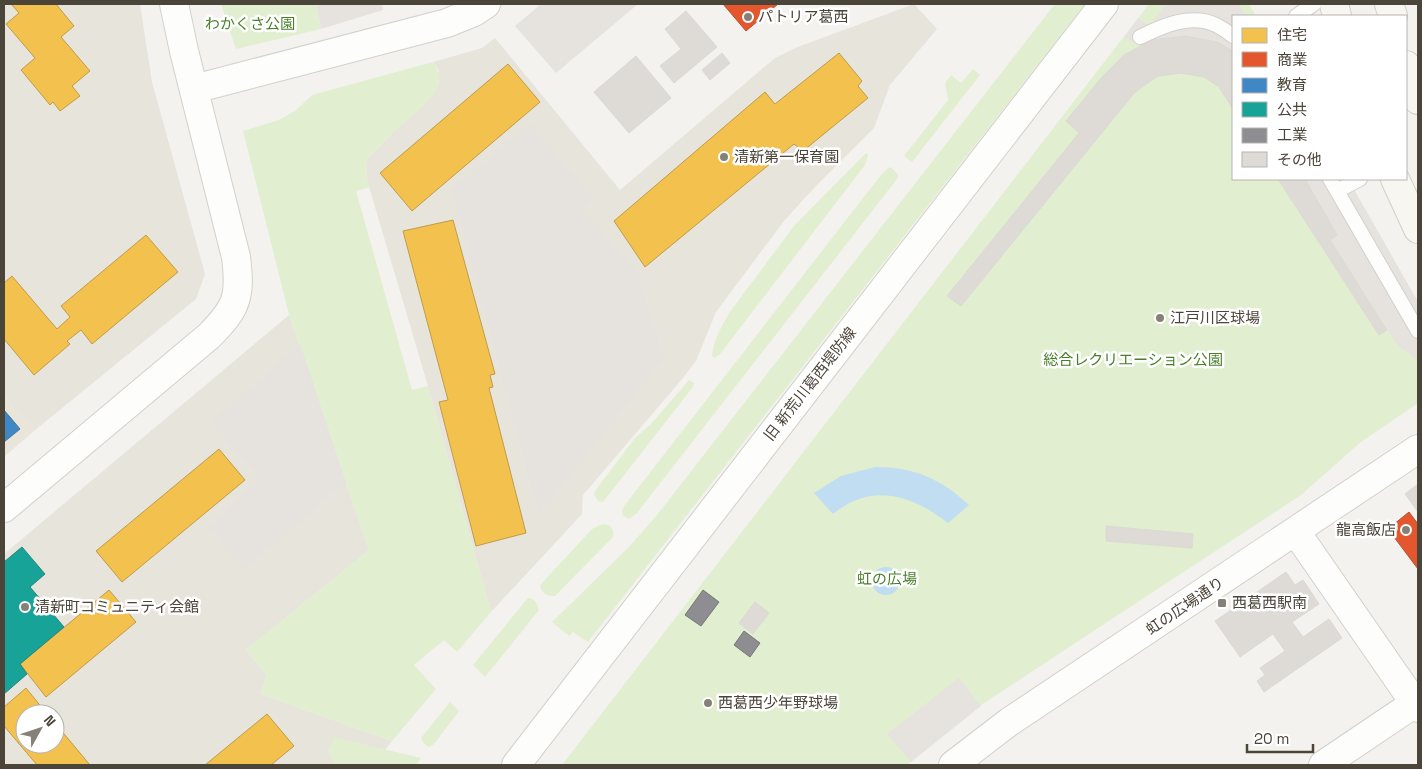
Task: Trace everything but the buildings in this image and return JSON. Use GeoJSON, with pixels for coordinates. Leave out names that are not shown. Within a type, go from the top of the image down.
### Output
{"type":"FeatureCollection","features":[{"type":"Feature","properties":{"kind":"main road"},"geometry":{"type":"LineString","coordinates":[[1407,68],[1418,100]]}},
{"type":"Feature","properties":{"kind":"main road"},"geometry":{"type":"LineString","coordinates":[[1395,180],[1418,229]]}},
{"type":"Feature","properties":{"kind":"street"},"geometry":{"type":"LineString","coordinates":[[4,508],[208,336],[230,313],[238,297],[239,278],[236,257],[174,4]]}},
{"type":"Feature","properties":{"kind":"street"},"geometry":{"type":"LineString","coordinates":[[194,89],[448,23],[474,12],[486,4]]}},
{"type":"Feature","properties":{"kind":"street","name":"旧 新荒川葛西堤防線"},"geometry":{"type":"LineString","coordinates":[[516,765],[1104,4]]}},
{"type":"Feature","properties":{"kind":"street","name":"虹の広場通り"},"geometry":{"type":"LineString","coordinates":[[953,765],[1009,722],[1418,449]]}},
{"type":"Feature","properties":{"kind":"street"},"geometry":{"type":"LineString","coordinates":[[1296,532],[1417,706],[1323,765]]}},
{"type":"Feature","properties":{"kind":"lane"},"geometry":{"type":"LineString","coordinates":[[1298,15],[1314,4]]}},
{"type":"Feature","properties":{"kind":"lane"},"geometry":{"type":"LineString","coordinates":[[1140,37],[1166,25],[1200,20],[1215,24],[1232,35]]}},
{"type":"Feature","properties":{"kind":"lane"},"geometry":{"type":"LineString","coordinates":[[1356,180],[1333,185],[1418,331]]}},
{"type":"Feature","properties":{"kind":"shaded area"},"geometry":{"type":"Polygon","coordinates":[[[4,4],[140,4],[152,82],[205,274],[196,299],[34,431],[4,395],[4,4]]]}},
{"type":"Feature","properties":{"kind":"shaded area"},"geometry":{"type":"Polygon","coordinates":[[[316,4],[382,4],[383,10],[321,29],[316,4]]]}},
{"type":"Feature","properties":{"kind":"shaded area"},"geometry":{"type":"Polygon","coordinates":[[[541,4],[638,4],[556,73],[515,26],[541,4]]]}},
{"type":"Feature","properties":{"kind":"shaded area"},"geometry":{"type":"Polygon","coordinates":[[[914,4],[937,29],[890,85],[874,128],[784,221],[716,312],[696,361],[583,495],[582,514],[491,612],[428,386],[367,180],[366,160],[419,109],[439,71],[433,62],[482,48],[495,38],[620,190],[775,58],[795,48],[914,4]]]}},
{"type":"Feature","properties":{"kind":"shaded area"},"geometry":{"type":"Polygon","coordinates":[[[1166,4],[1239,4],[1245,15],[1232,15],[1232,50],[1217,42],[1185,36],[1152,40],[1140,46],[1124,37],[1138,18],[1150,26],[1166,4]]]}},
{"type":"Feature","properties":{"kind":"shaded area"},"geometry":{"type":"Polygon","coordinates":[[[530,123],[594,198],[582,209],[637,271],[664,358],[539,516],[451,190],[530,123]]]}},
{"type":"Feature","properties":{"kind":"shaded area"},"geometry":{"type":"Polygon","coordinates":[[[1306,180],[1349,180],[1418,302],[1418,360],[1398,346],[1330,240],[1337,235],[1306,180]]]}},
{"type":"Feature","properties":{"kind":"shaded area"},"geometry":{"type":"Polygon","coordinates":[[[289,315],[369,550],[246,650],[267,676],[260,694],[392,741],[373,765],[4,765],[4,554],[289,315]]]}},
{"type":"Feature","properties":{"kind":"shaded area"},"geometry":{"type":"Polygon","coordinates":[[[300,344],[346,482],[244,570],[206,527],[260,479],[210,422],[300,344]]]}},
{"type":"Feature","properties":{"kind":"shaded area"},"geometry":{"type":"Polygon","coordinates":[[[4,395],[34,431],[4,457],[4,395]]]}},
{"type":"Feature","properties":{"kind":"shaded area"},"geometry":{"type":"Polygon","coordinates":[[[959,678],[981,706],[911,762],[887,734],[959,678]]]}},
{"type":"Feature","properties":{"kind":"green space","name":"わかくさ公園"},"geometry":{"type":"Polygon","coordinates":[[[221,4],[316,4],[321,29],[236,49],[221,4]]]}},
{"type":"Feature","properties":{"kind":"green space"},"geometry":{"type":"Polygon","coordinates":[[[1055,4],[1085,4],[588,642],[573,632],[569,636],[552,622],[629,547],[657,515],[1055,4]]]}},
{"type":"Feature","properties":{"kind":"green space","name":"総合レクリエーション公園"},"geometry":{"type":"Polygon","coordinates":[[[1149,4],[1249,4],[1255,15],[1232,15],[1232,180],[1349,180],[1418,302],[1418,403],[1361,442],[1301,495],[984,703],[907,765],[562,765],[1149,4]]]}},
{"type":"Feature","properties":{"kind":"green space"},"geometry":{"type":"Polygon","coordinates":[[[433,62],[440,77],[438,87],[427,102],[390,135],[366,160],[367,180],[370,187],[356,191],[412,390],[428,386],[491,612],[457,652],[444,640],[414,665],[436,689],[392,741],[260,694],[267,676],[246,650],[369,550],[289,315],[243,131],[279,120],[295,111],[312,95],[433,62]]]}},
{"type":"Feature","properties":{"kind":"green space"},"geometry":{"type":"Polygon","coordinates":[[[973,69],[980,75],[912,162],[904,156],[948,100],[945,83],[951,75],[961,83],[973,69]]]}},
{"type":"Feature","properties":{"kind":"green space"},"geometry":{"type":"Polygon","coordinates":[[[866,153],[868,155],[865,165],[720,354],[715,358],[712,356],[716,339],[729,313],[794,226],[866,153]]]}},
{"type":"Feature","properties":{"kind":"green space"},"geometry":{"type":"Polygon","coordinates":[[[891,167],[898,175],[897,179],[637,513],[629,519],[623,516],[624,506],[881,175],[891,167]]]}},
{"type":"Feature","properties":{"kind":"green space"},"geometry":{"type":"Polygon","coordinates":[[[689,380],[694,383],[693,387],[603,502],[598,501],[594,494],[595,491],[635,438],[652,423],[689,380]]]}},
{"type":"Feature","properties":{"kind":"green space"},"geometry":{"type":"Polygon","coordinates":[[[602,524],[610,526],[613,531],[613,537],[555,596],[544,593],[540,586],[542,583],[592,529],[602,524]]]}},
{"type":"Feature","properties":{"kind":"green space"},"geometry":{"type":"Polygon","coordinates":[[[528,598],[535,601],[539,610],[485,677],[473,665],[528,598]]]}},
{"type":"Feature","properties":{"kind":"green space"},"geometry":{"type":"Polygon","coordinates":[[[450,702],[459,711],[434,744],[429,747],[424,744],[421,738],[450,702]]]}},
{"type":"Feature","properties":{"kind":"green space"},"geometry":{"type":"Polygon","coordinates":[[[334,737],[421,758],[416,765],[335,765],[328,751],[334,737]]]}},
{"type":"Feature","properties":{"kind":"water"},"geometry":{"type":"Polygon","coordinates":[[[875,467],[902,469],[926,476],[948,488],[969,505],[948,523],[920,505],[892,496],[877,495],[862,498],[848,504],[833,514],[814,493],[841,476],[875,467]]]}},
{"type":"Feature","properties":{"kind":"water"},"geometry":{"type":"Polygon","coordinates":[[[886,567],[896,571],[900,581],[896,591],[886,595],[876,591],[872,581],[876,571],[886,567]]]}},
{"type":"Feature","properties":{"kind":"place","name":"パトリア葛西"},"geometry":{"type":"Point","coordinates":[748,17]}},
{"type":"Feature","properties":{"kind":"place","name":"清新第一保育園"},"geometry":{"type":"Point","coordinates":[724,157]}},
{"type":"Feature","properties":{"kind":"place","name":"江戸川区球場"},"geometry":{"type":"Point","coordinates":[1160,318]}},
{"type":"Feature","properties":{"kind":"place","name":"龍高飯店"},"geometry":{"type":"Point","coordinates":[1406,530]}},
{"type":"Feature","properties":{"kind":"place","name":"西葛西駅南"},"geometry":{"type":"Point","coordinates":[1222,603]}},
{"type":"Feature","properties":{"kind":"place","name":"清新町コミュニティ会館"},"geometry":{"type":"Point","coordinates":[25,607]}},
{"type":"Feature","properties":{"kind":"place","name":"西葛西少年野球場"},"geometry":{"type":"Point","coordinates":[708,703]}},
{"type":"Feature","properties":{"kind":"park label","name":"虹の広場"},"geometry":{"type":"Point","coordinates":[887,579]}}]}
